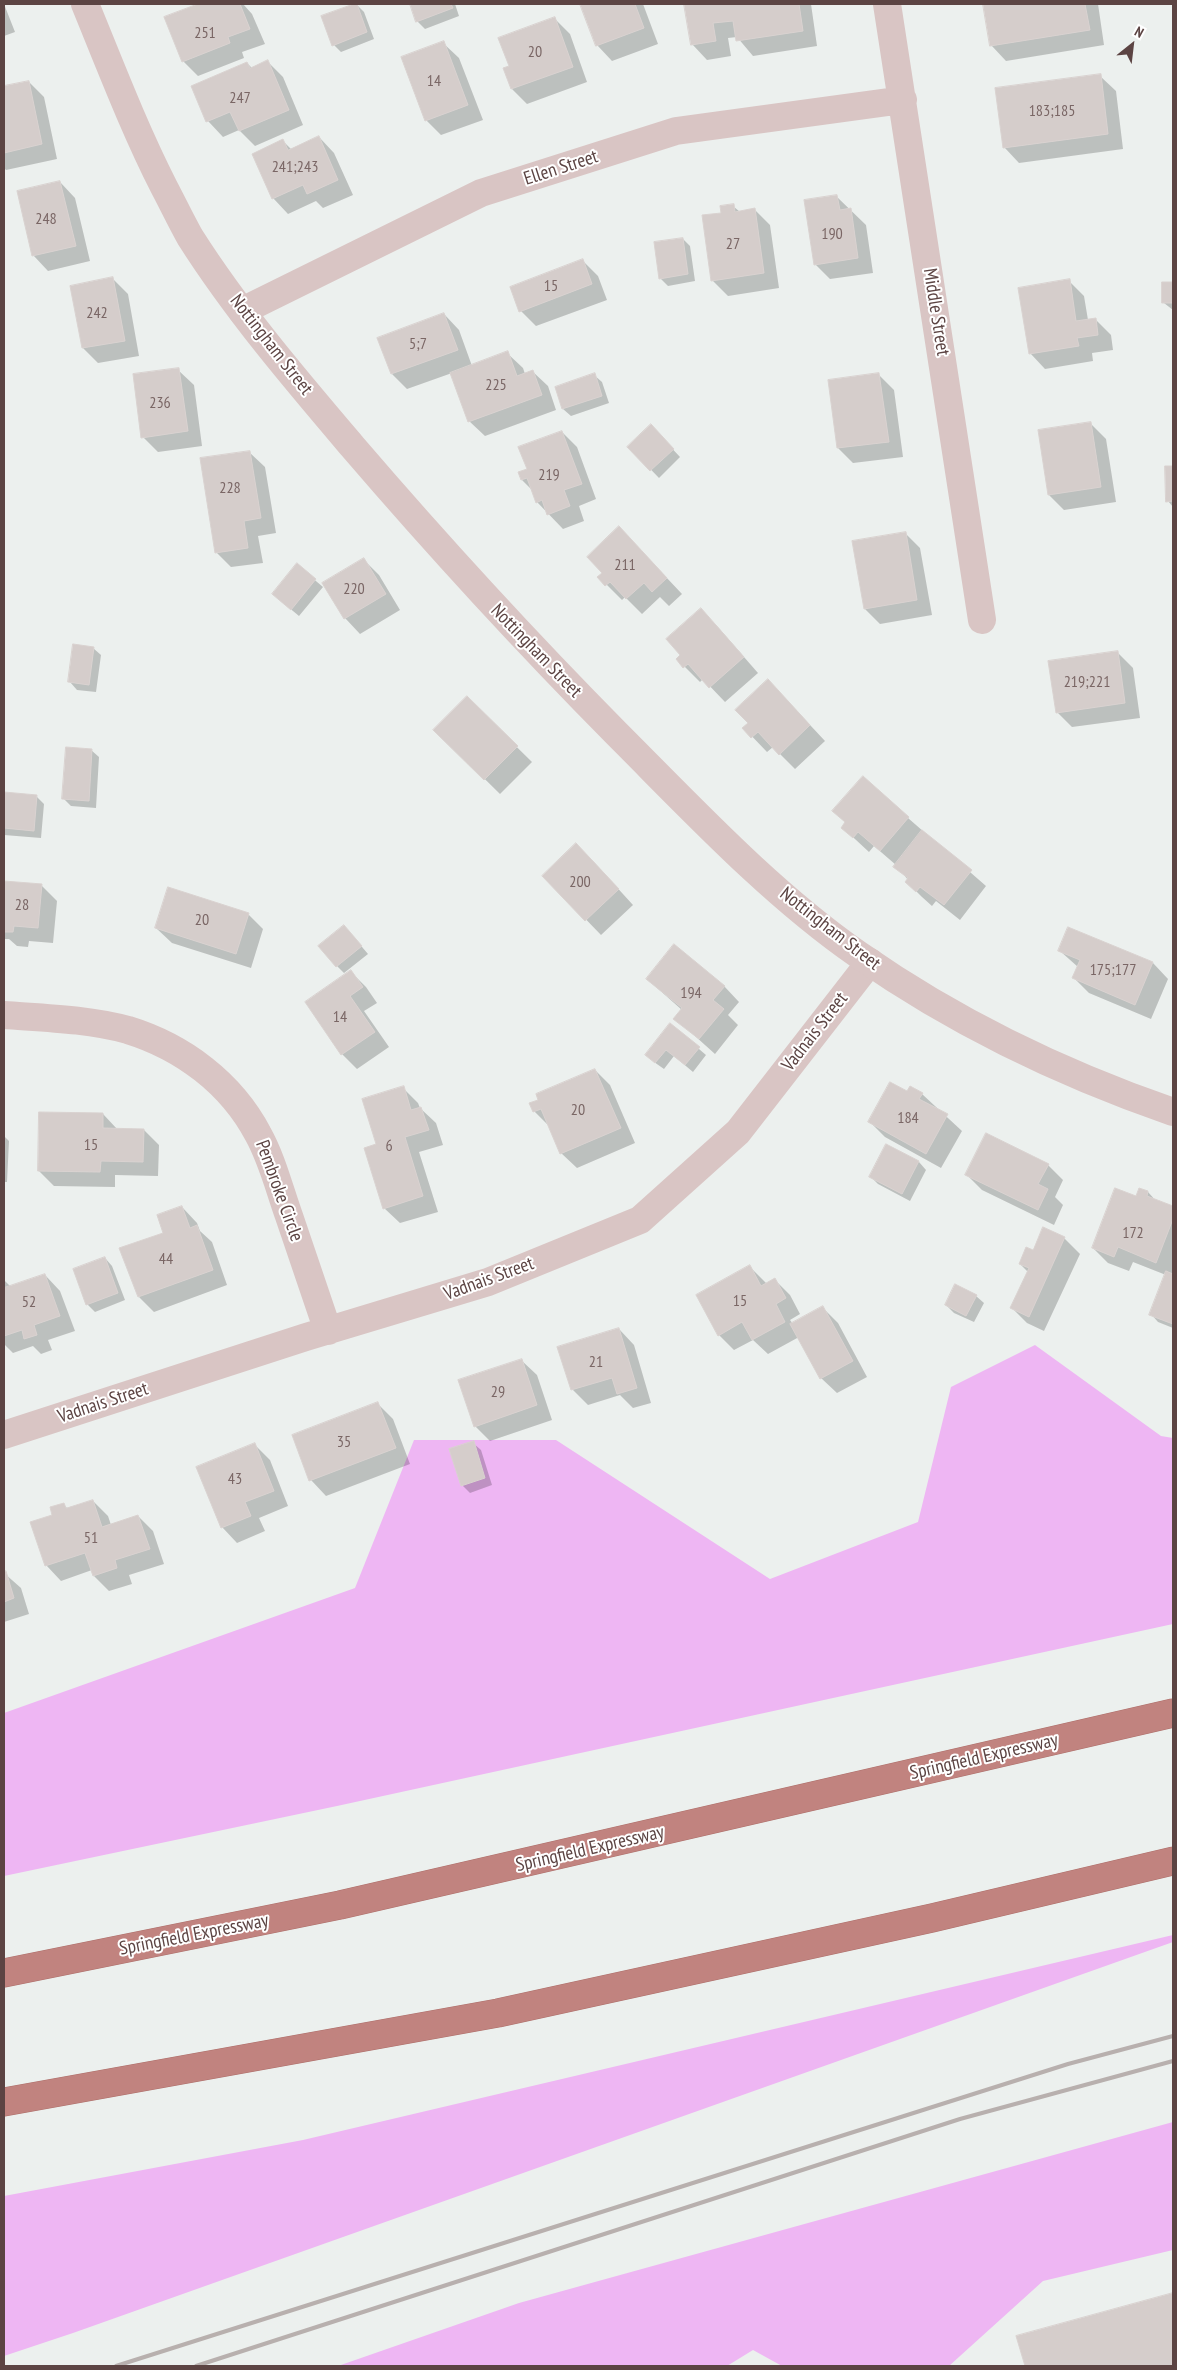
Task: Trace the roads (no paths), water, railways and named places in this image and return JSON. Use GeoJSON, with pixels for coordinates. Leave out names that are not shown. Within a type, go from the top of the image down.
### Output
{"type":"FeatureCollection","features":[{"type":"Feature","properties":{"kind":"highway","name":"Springfield Expressway"},"geometry":{"type":"LineString","coordinates":[[4,1973],[340,1905],[1173,1714]]}},
{"type":"Feature","properties":{"kind":"highway"},"geometry":{"type":"LineString","coordinates":[[4,2102],[498,2012],[932,1918],[1173,1861]]}},
{"type":"Feature","properties":{"kind":"street","name":"Nottingham Street"},"geometry":{"type":"LineString","coordinates":[[85,4],[143,145],[172,202],[189,234],[242,311],[297,380],[436,545],[541,658],[716,832],[786,896],[870,962],[925,997],[994,1036],[1065,1070],[1173,1112]]}},
{"type":"Feature","properties":{"kind":"street","name":"Middle Street"},"geometry":{"type":"LineString","coordinates":[[887,4],[982,620]]}},
{"type":"Feature","properties":{"kind":"street","name":"Ellen Street"},"geometry":{"type":"LineString","coordinates":[[242,311],[481,193],[676,131],[903,100]]}},
{"type":"Feature","properties":{"kind":"street","name":"Vadnais Street"},"geometry":{"type":"LineString","coordinates":[[4,1435],[328,1331],[488,1282],[640,1220],[738,1132],[870,962]]}},
{"type":"Feature","properties":{"kind":"street","name":"Pembroke Circle"},"geometry":{"type":"LineString","coordinates":[[4,1015],[85,1021],[128,1030],[182,1054],[206,1070],[226,1089],[244,1110],[268,1154],[328,1331]]}},
{"type":"Feature","properties":{"kind":"railway"},"geometry":{"type":"LineString","coordinates":[[116,2366],[1068,2064],[1173,2036]]}},
{"type":"Feature","properties":{"kind":"railway"},"geometry":{"type":"LineString","coordinates":[[196,2366],[960,2119],[1173,2061]]}}]}
